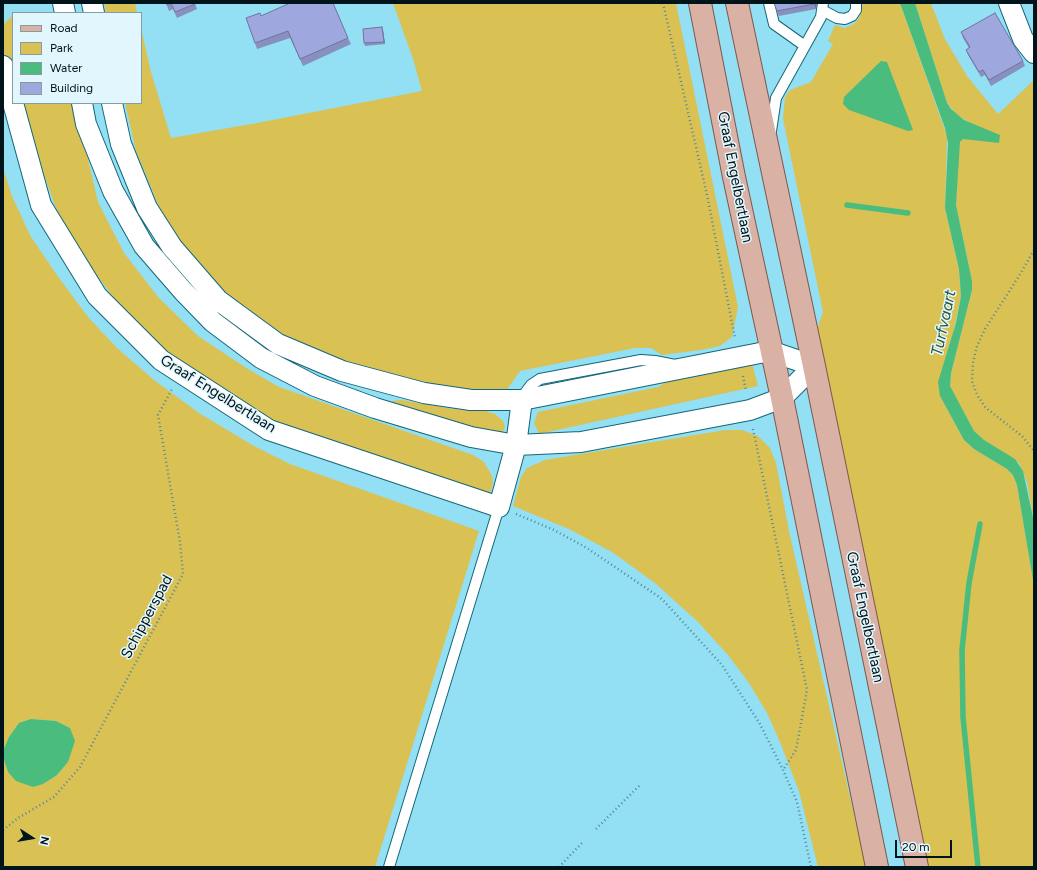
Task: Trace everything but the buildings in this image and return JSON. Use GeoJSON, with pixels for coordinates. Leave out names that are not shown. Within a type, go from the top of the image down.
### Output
{"type":"FeatureCollection","features":[{"type":"Feature","properties":{"kind":"main road","name":"Graaf Engelbertlaan"},"geometry":{"type":"LineString","coordinates":[[700,3],[770,351],[782,398],[877,867]]}},
{"type":"Feature","properties":{"kind":"main road","name":"Graaf Engelbertlaan"},"geometry":{"type":"LineString","coordinates":[[737,3],[814,366],[917,867]]}},
{"type":"Feature","properties":{"kind":"street"},"geometry":{"type":"LineString","coordinates":[[1009,3],[1023,39],[1034,53]]}},
{"type":"Feature","properties":{"kind":"street","name":"Graaf Engelbertlaan"},"geometry":{"type":"LineString","coordinates":[[3,66],[12,99]]}},
{"type":"Feature","properties":{"kind":"street","name":"Graaf Engelbertlaan"},"geometry":{"type":"LineString","coordinates":[[13,104],[41,205],[97,296],[161,360],[269,430],[506,510]]}},
{"type":"Feature","properties":{"kind":"street"},"geometry":{"type":"LineString","coordinates":[[82,104],[86,124],[113,191],[144,246],[183,292],[213,322],[261,358],[315,386],[375,408],[471,437],[516,445],[582,442],[750,410],[782,398],[814,366],[770,351],[522,400],[471,400],[424,393],[342,372],[278,344],[218,300],[172,247],[147,208],[121,144],[112,104]]}},
{"type":"Feature","properties":{"kind":"street"},"geometry":{"type":"LineString","coordinates":[[506,510],[522,400]]}},
{"type":"Feature","properties":{"kind":"lane"},"geometry":{"type":"LineString","coordinates":[[769,3],[774,24],[805,46]]}},
{"type":"Feature","properties":{"kind":"lane","name":"Graaf Engelbertlaan"},"geometry":{"type":"LineString","coordinates":[[822,6],[837,18],[845,19],[852,16],[856,10],[856,3]]}},
{"type":"Feature","properties":{"kind":"lane","name":"Graaf Engelbertlaan"},"geometry":{"type":"LineString","coordinates":[[768,149],[776,98],[821,17],[822,6]]}},
{"type":"Feature","properties":{"kind":"lane"},"geometry":{"type":"LineString","coordinates":[[389,867],[506,510]]}},
{"type":"Feature","properties":{"kind":"path"},"geometry":{"type":"LineString","coordinates":[[663,3],[707,195],[807,690],[796,750],[783,770]]}},
{"type":"Feature","properties":{"kind":"path"},"geometry":{"type":"LineString","coordinates":[[1034,250],[985,329],[977,346],[973,363],[972,381],[977,395],[986,408],[1022,436],[1034,451]]}},
{"type":"Feature","properties":{"kind":"path","name":"Schipperspad"},"geometry":{"type":"LineString","coordinates":[[3,830],[18,818],[54,798],[80,767],[183,574],[180,542],[158,416],[181,373]]}},
{"type":"Feature","properties":{"kind":"path"},"geometry":{"type":"LineString","coordinates":[[506,510],[554,530],[587,548],[662,599],[722,665],[760,724],[783,770],[797,802],[811,867]]}},
{"type":"Feature","properties":{"kind":"path"},"geometry":{"type":"LineString","coordinates":[[596,829],[640,785]]}},
{"type":"Feature","properties":{"kind":"path"},"geometry":{"type":"LineString","coordinates":[[559,867],[583,842]]}},
{"type":"Feature","properties":{"kind":"green space"},"geometry":{"type":"Polygon","coordinates":[[[104,3],[135,3],[137,12],[106,12],[104,3]]]}},
{"type":"Feature","properties":{"kind":"green space"},"geometry":{"type":"Polygon","coordinates":[[[393,3],[676,3],[738,307],[732,337],[720,346],[701,350],[662,355],[651,348],[635,348],[520,371],[506,391],[427,387],[348,363],[284,335],[241,309],[213,282],[166,224],[136,151],[125,104],[142,104],[142,32],[151,72],[171,138],[422,91],[413,59],[393,3]]]}},
{"type":"Feature","properties":{"kind":"green space"},"geometry":{"type":"Polygon","coordinates":[[[863,3],[900,3],[947,136],[945,208],[959,269],[961,296],[940,396],[964,440],[974,449],[1007,469],[1013,475],[1017,485],[1034,586],[1034,867],[927,867],[906,757],[817,329],[823,312],[783,119],[785,97],[790,90],[811,82],[833,44],[828,41],[835,25],[845,28],[854,24],[859,18],[863,3]]]}},
{"type":"Feature","properties":{"kind":"green space"},"geometry":{"type":"Polygon","coordinates":[[[915,3],[931,3],[945,39],[967,76],[998,114],[1034,80],[1034,522],[1027,482],[1019,463],[984,440],[974,431],[950,387],[951,373],[972,290],[972,281],[956,205],[958,155],[961,140],[970,123],[957,115],[947,103],[915,3]]]}},
{"type":"Feature","properties":{"kind":"green space"},"geometry":{"type":"Polygon","coordinates":[[[12,16],[12,83],[3,56],[3,25],[12,16]]]}},
{"type":"Feature","properties":{"kind":"green space"},"geometry":{"type":"Polygon","coordinates":[[[18,104],[75,104],[98,202],[124,253],[159,298],[198,336],[248,369],[279,387],[473,455],[484,462],[492,476],[493,483],[489,497],[261,417],[191,372],[150,337],[116,301],[81,254],[61,222],[18,104]]]}},
{"type":"Feature","properties":{"kind":"green space"},"geometry":{"type":"Polygon","coordinates":[[[3,168],[12,196],[31,237],[59,278],[88,317],[117,348],[154,380],[199,413],[254,446],[290,464],[479,531],[375,867],[3,867],[3,757],[8,772],[43,784],[57,775],[68,762],[70,728],[56,721],[31,719],[9,737],[3,751],[3,168]]]}},
{"type":"Feature","properties":{"kind":"green space"},"geometry":{"type":"Polygon","coordinates":[[[752,363],[758,386],[539,434],[534,423],[538,412],[658,387],[674,378],[752,363]]]}},
{"type":"Feature","properties":{"kind":"green space"},"geometry":{"type":"Polygon","coordinates":[[[402,400],[453,409],[486,411],[495,414],[503,421],[505,427],[503,432],[498,434],[416,413],[391,401],[402,400]]]}},
{"type":"Feature","properties":{"kind":"green space"},"geometry":{"type":"Polygon","coordinates":[[[725,430],[742,430],[758,436],[770,448],[776,463],[789,531],[866,867],[818,867],[799,791],[767,713],[749,683],[728,655],[698,622],[655,583],[612,552],[569,529],[513,506],[521,477],[527,468],[545,460],[725,430]]]}},
{"type":"Feature","properties":{"kind":"water"},"geometry":{"type":"Polygon","coordinates":[[[900,3],[915,3],[947,103],[951,109],[964,120],[1000,135],[999,143],[963,139],[960,142],[956,205],[972,281],[972,290],[951,373],[950,386],[974,431],[984,440],[1015,459],[1023,471],[1034,522],[1034,586],[1017,485],[1013,475],[1007,469],[974,449],[964,440],[940,396],[938,382],[956,323],[961,296],[959,269],[945,208],[948,143],[945,128],[900,3]]]}},
{"type":"Feature","properties":{"kind":"water"},"geometry":{"type":"Polygon","coordinates":[[[881,61],[887,62],[913,130],[908,131],[849,110],[843,104],[844,97],[881,61]]]}},
{"type":"Feature","properties":{"kind":"water"},"geometry":{"type":"Polygon","coordinates":[[[31,719],[56,721],[70,728],[75,741],[68,762],[57,775],[43,784],[33,787],[16,781],[8,772],[3,757],[3,751],[9,737],[19,723],[31,719]]]}},
{"type":"Feature","properties":{"kind":"waterway"},"geometry":{"type":"LineString","coordinates":[[847,205],[908,213]]}},
{"type":"Feature","properties":{"kind":"waterway"},"geometry":{"type":"LineString","coordinates":[[978,867],[963,717],[962,650],[969,583],[980,524]]}},
{"type":"Feature","properties":{"kind":"water label","name":"Turfvaart"},"geometry":{"type":"Point","coordinates":[944,323]}}]}
